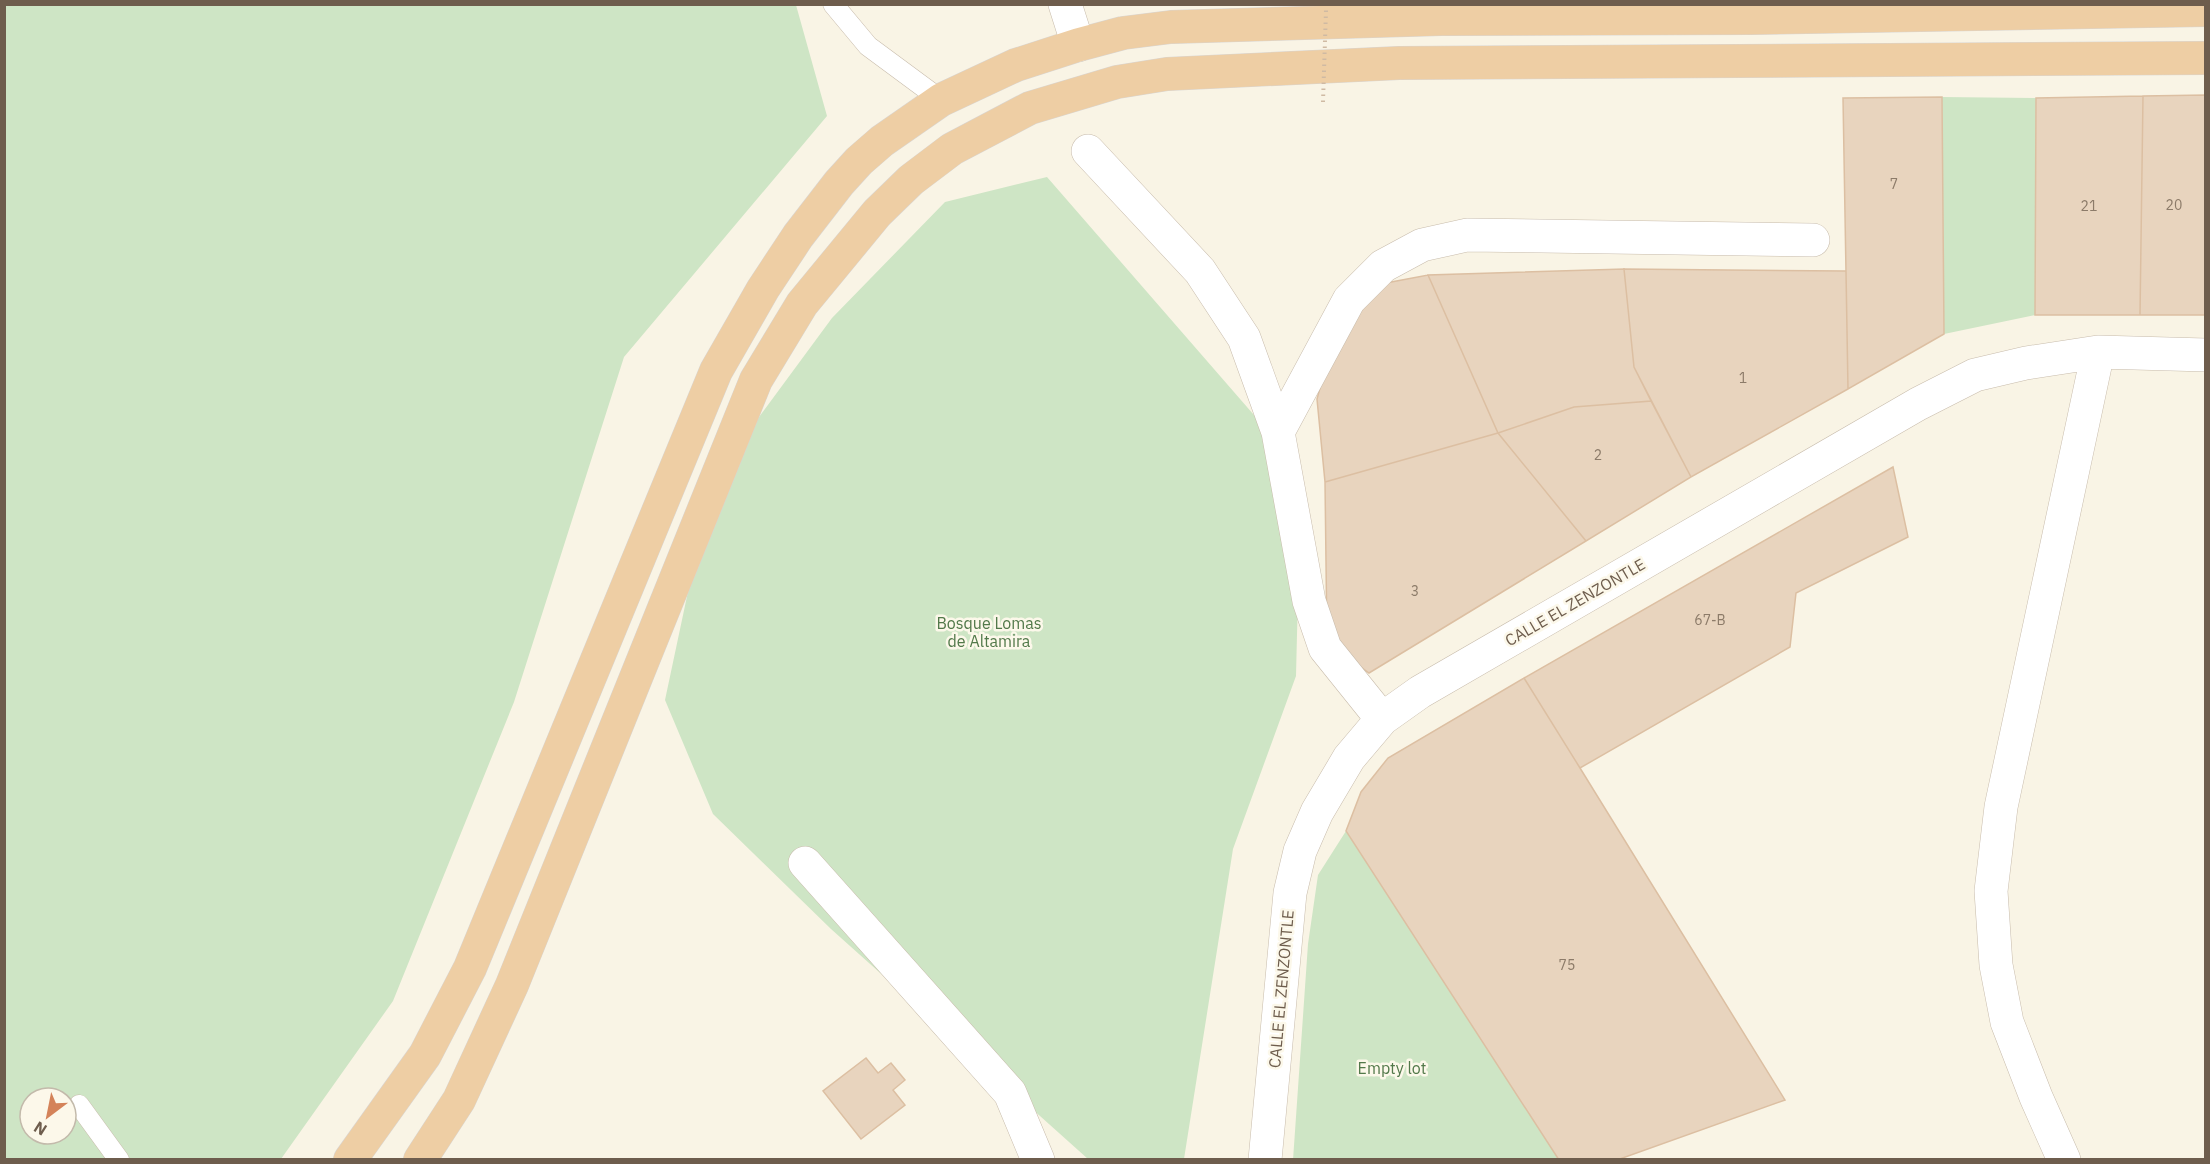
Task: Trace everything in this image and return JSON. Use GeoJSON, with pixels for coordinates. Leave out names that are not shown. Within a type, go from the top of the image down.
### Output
{"type":"FeatureCollection","features":[{"type":"Feature","properties":{"kind":"highway"},"geometry":{"type":"LineString","coordinates":[[350,1160],[425,1055],[470,968],[716,370],[792,245],[839,183],[859,160],[882,141],[941,100],[1016,65],[1078,45],[1123,33],[1171,27],[1439,12],[2205,10]]}},
{"type":"Feature","properties":{"kind":"highway"},"geometry":{"type":"LineString","coordinates":[[420,1160],[459,1100],[512,985],[756,380],[802,303],[841,255],[877,213],[911,180],[952,149],[1030,108],[1117,82],[1167,74],[1399,63],[2205,58]]}},
{"type":"Feature","properties":{"kind":"street"},"geometry":{"type":"LineString","coordinates":[[1065,4],[1078,45]]}},
{"type":"Feature","properties":{"kind":"street"},"geometry":{"type":"LineString","coordinates":[[1088,151],[1200,271],[1244,338],[1278,432],[1309,601],[1325,648],[1382,719]]}},
{"type":"Feature","properties":{"kind":"street"},"geometry":{"type":"LineString","coordinates":[[1278,432],[1349,300],[1383,266],[1422,245],[1467,236],[1813,240]]}},
{"type":"Feature","properties":{"kind":"street"},"geometry":{"type":"LineString","coordinates":[[2064,1160],[2036,1097],[2007,1022],[1996,965],[1991,891],[2001,807],[2098,352]]}},
{"type":"Feature","properties":{"kind":"street","name":"CALLE EL ZENZONTLE"},"geometry":{"type":"LineString","coordinates":[[1265,1160],[1290,893],[1300,851],[1317,812],[1348,758],[1382,719],[1420,692],[1918,404],[1976,375],[2026,363],[2098,352],[2205,355]]}},
{"type":"Feature","properties":{"kind":"street"},"geometry":{"type":"LineString","coordinates":[[805,863],[1010,1093],[1038,1160]]}},
{"type":"Feature","properties":{"kind":"lane"},"geometry":{"type":"LineString","coordinates":[[833,4],[868,46],[941,100]]}},
{"type":"Feature","properties":{"kind":"lane"},"geometry":{"type":"LineString","coordinates":[[79,1105],[120,1160]]}},
{"type":"Feature","properties":{"kind":"path"},"geometry":{"type":"LineString","coordinates":[[1323,102],[1326,10]]}},
{"type":"Feature","properties":{"kind":"green space"},"geometry":{"type":"Polygon","coordinates":[[[5,5],[796,5],[827,116],[624,357],[514,702],[393,1001],[281,1159],[5,1160],[5,5]]]}},
{"type":"Feature","properties":{"kind":"green space"},"geometry":{"type":"Polygon","coordinates":[[[1942,97],[2036,98],[2035,315],[1944,334],[1942,97]]]}},
{"type":"Feature","properties":{"kind":"green space","name":"Bosque Lomas de Altamira"},"geometry":{"type":"Polygon","coordinates":[[[1047,177],[1301,469],[1296,676],[1233,849],[1184,1159],[1088,1159],[831,929],[713,814],[665,700],[700,535],[748,432],[832,318],[945,202],[1047,177]]]}},
{"type":"Feature","properties":{"kind":"green space","name":"Empty lot"},"geometry":{"type":"Polygon","coordinates":[[[1346,831],[1559,1159],[1293,1160],[1308,944],[1318,875],[1346,831]]]}},
{"type":"Feature","properties":{"kind":"building"},"geometry":{"type":"Polygon","coordinates":[[[2206,95],[2206,315],[2140,315],[2143,96],[2206,95]]]}},
{"type":"Feature","properties":{"kind":"building"},"geometry":{"type":"Polygon","coordinates":[[[2143,96],[2140,315],[2035,315],[2036,98],[2143,96]]]}},
{"type":"Feature","properties":{"kind":"building"},"geometry":{"type":"Polygon","coordinates":[[[1942,97],[1944,334],[1848,389],[1843,98],[1942,97]]]}},
{"type":"Feature","properties":{"kind":"building"},"geometry":{"type":"Polygon","coordinates":[[[1624,269],[1846,271],[1848,389],[1691,477],[1634,367],[1624,269]]]}},
{"type":"Feature","properties":{"kind":"building"},"geometry":{"type":"Polygon","coordinates":[[[1624,269],[1634,367],[1651,401],[1574,407],[1498,433],[1428,275],[1624,269]]]}},
{"type":"Feature","properties":{"kind":"building"},"geometry":{"type":"Polygon","coordinates":[[[1428,275],[1498,433],[1325,482],[1317,399],[1330,351],[1353,309],[1386,283],[1428,275]]]}},
{"type":"Feature","properties":{"kind":"building"},"geometry":{"type":"Polygon","coordinates":[[[1651,401],[1691,477],[1586,541],[1498,433],[1574,407],[1651,401]]]}},
{"type":"Feature","properties":{"kind":"building"},"geometry":{"type":"Polygon","coordinates":[[[1498,433],[1586,541],[1369,673],[1327,642],[1325,482],[1498,433]]]}},
{"type":"Feature","properties":{"kind":"building"},"geometry":{"type":"Polygon","coordinates":[[[1893,467],[1908,537],[1796,593],[1790,647],[1580,768],[1524,678],[1893,467]]]}},
{"type":"Feature","properties":{"kind":"building"},"geometry":{"type":"Polygon","coordinates":[[[1524,678],[1785,1100],[1617,1160],[1559,1160],[1346,831],[1361,792],[1388,758],[1524,678]]]}},
{"type":"Feature","properties":{"kind":"building"},"geometry":{"type":"Polygon","coordinates":[[[866,1058],[878,1073],[891,1063],[905,1080],[893,1090],[905,1105],[861,1139],[823,1091],[866,1058]]]}}]}
